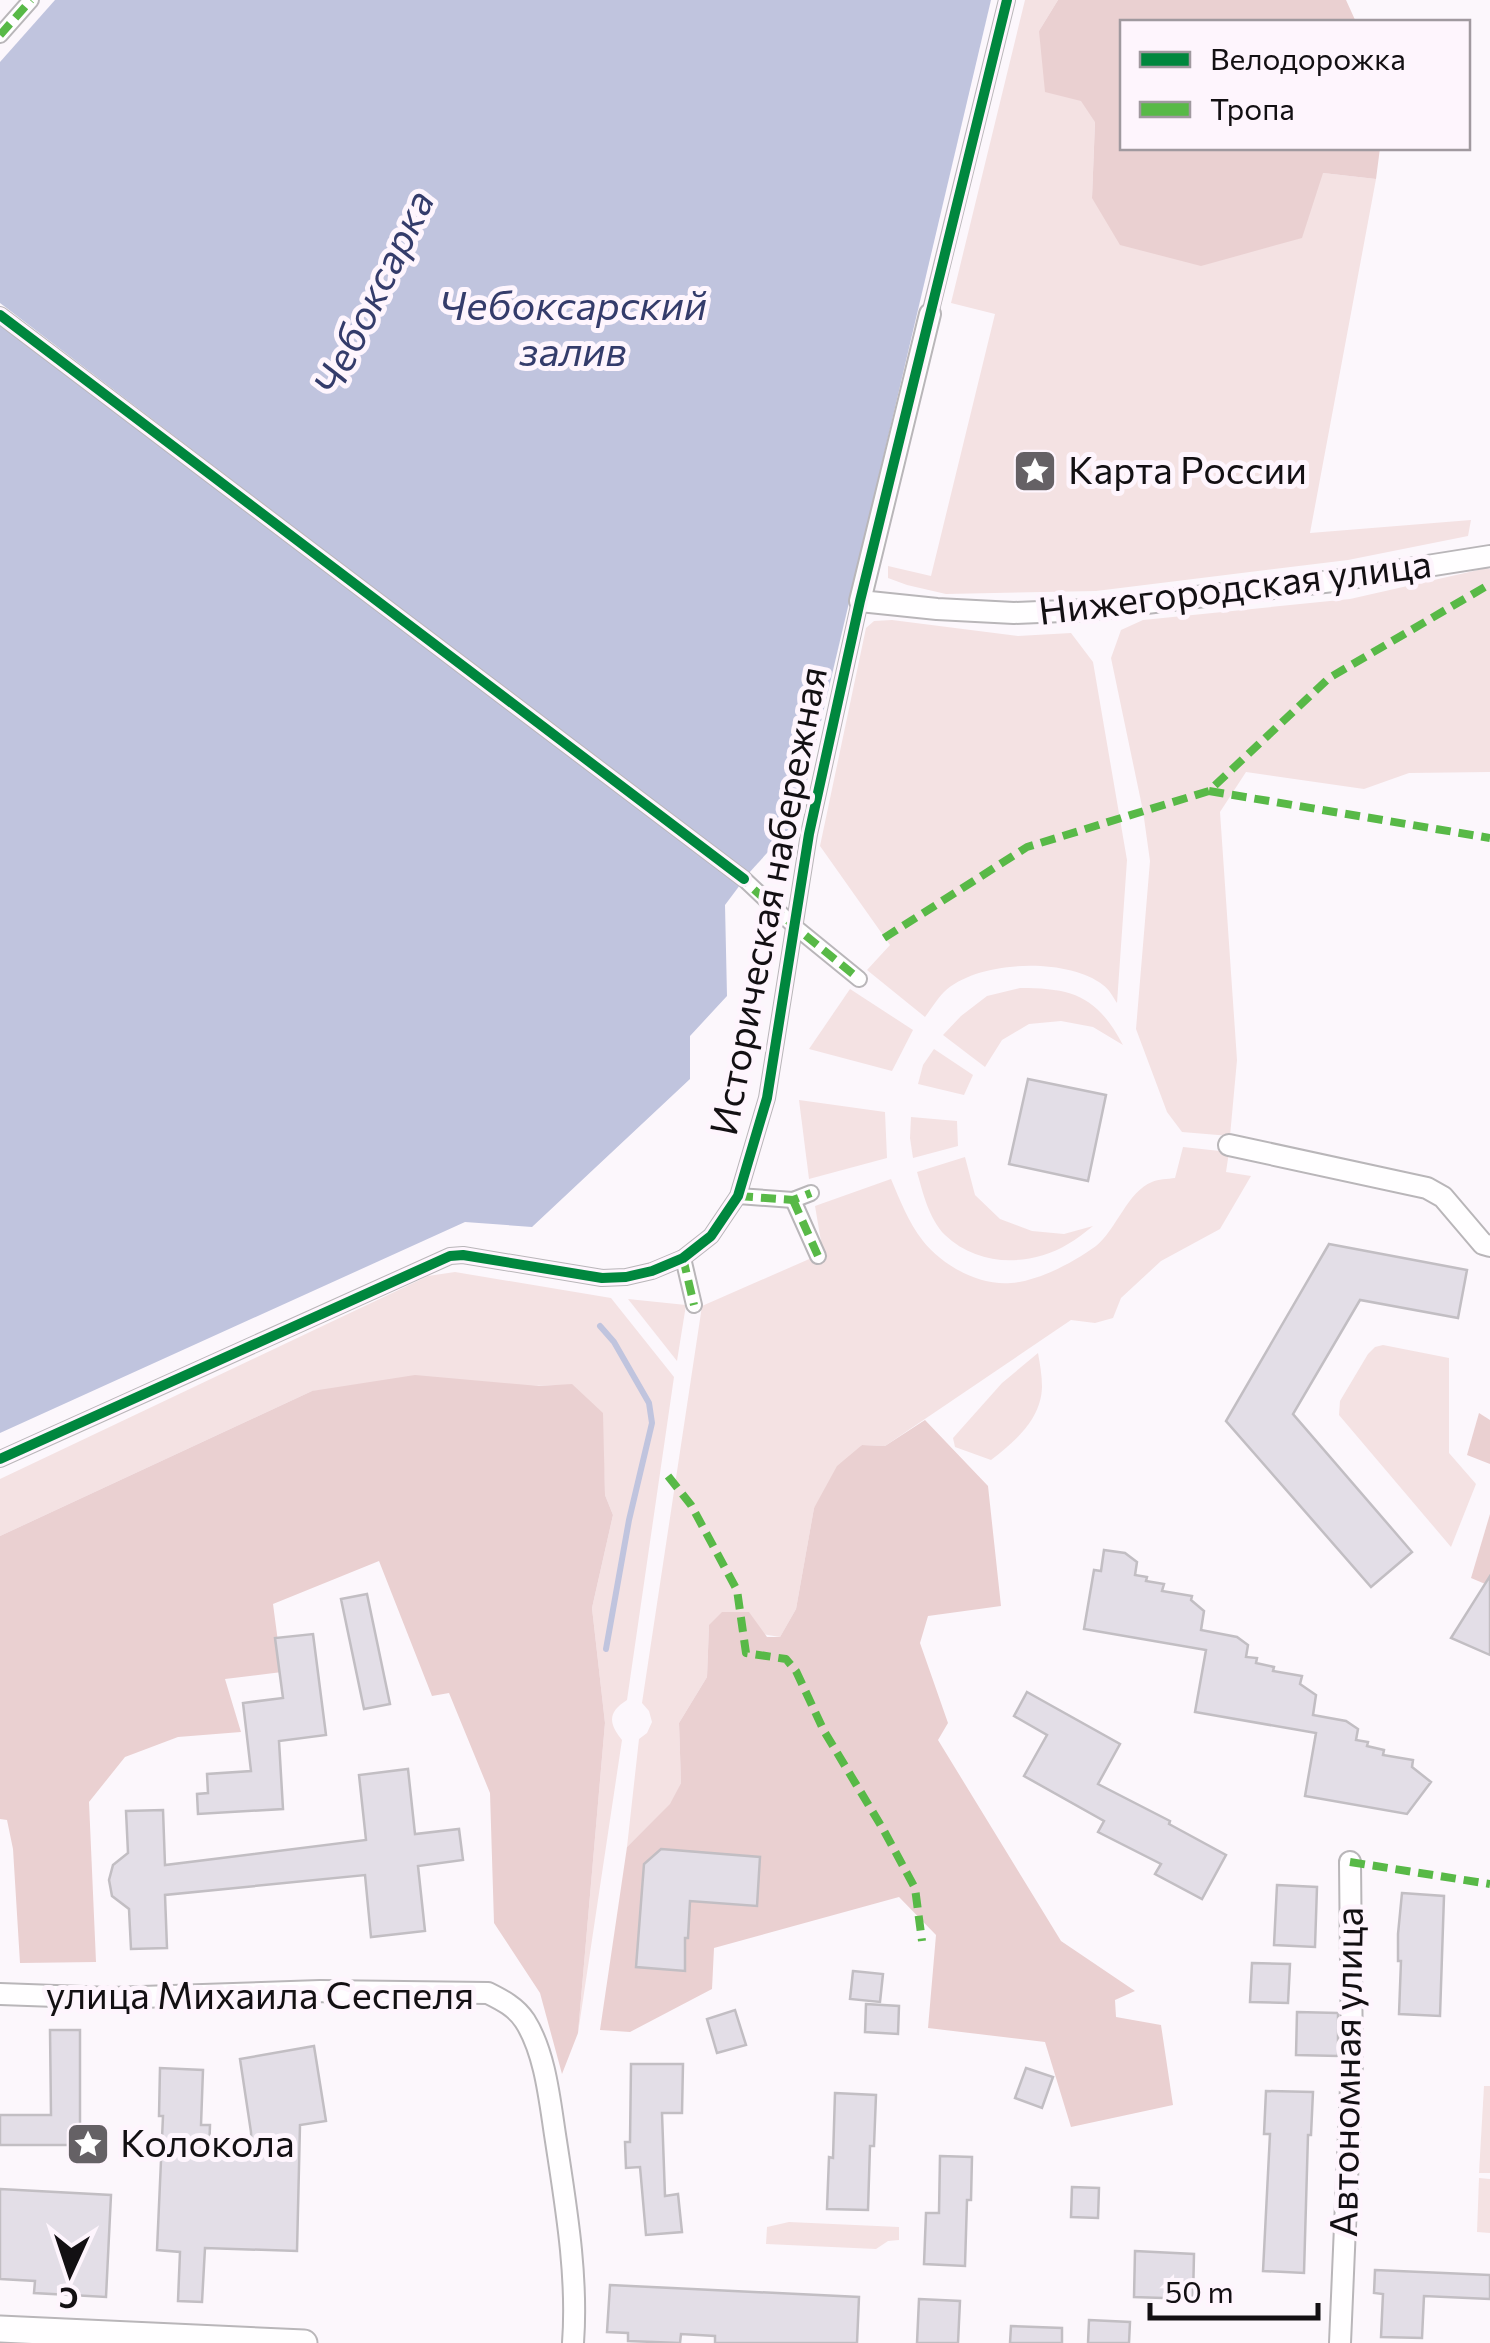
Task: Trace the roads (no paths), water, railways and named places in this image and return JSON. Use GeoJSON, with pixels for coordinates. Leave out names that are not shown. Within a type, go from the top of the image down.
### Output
{"type":"FeatureCollection","features":[{"type":"Feature","properties":{"kind":"street"},"geometry":{"type":"LineString","coordinates":[[0,36],[31,0]]}},
{"type":"Feature","properties":{"kind":"street","name":"Историческая набережная"},"geometry":{"type":"LineString","coordinates":[[0,1458],[450,1256],[602,1278],[626,1277],[683,1258],[711,1236],[738,1196],[767,1098],[809,834],[860,601],[1007,0]]}},
{"type":"Feature","properties":{"kind":"street"},"geometry":{"type":"LineString","coordinates":[[0,315],[744,879],[859,979]]}},
{"type":"Feature","properties":{"kind":"street","name":"Нижегородская улица"},"geometry":{"type":"LineString","coordinates":[[860,601],[1014,613],[1087,610],[1333,581],[1490,556]]}},
{"type":"Feature","properties":{"kind":"street"},"geometry":{"type":"LineString","coordinates":[[1230,1145],[1428,1188],[1443,1197],[1483,1244],[1490,1246]]}},
{"type":"Feature","properties":{"kind":"street"},"geometry":{"type":"LineString","coordinates":[[738,1196],[793,1200],[812,1193]]}},
{"type":"Feature","properties":{"kind":"street"},"geometry":{"type":"LineString","coordinates":[[793,1200],[818,1256]]}},
{"type":"Feature","properties":{"kind":"street"},"geometry":{"type":"LineString","coordinates":[[683,1258],[694,1305]]}},
{"type":"Feature","properties":{"kind":"street","name":"Автономная улица"},"geometry":{"type":"LineString","coordinates":[[1340,2343],[1352,2064],[1350,1862]]}},
{"type":"Feature","properties":{"kind":"street","name":"улица Михаила Сеспеля"},"geometry":{"type":"LineString","coordinates":[[0,1994],[111,1998],[320,1991],[488,1994],[508,2004],[524,2020],[542,2064],[551,2106],[567,2211],[574,2343]]}},
{"type":"Feature","properties":{"kind":"street"},"geometry":{"type":"LineString","coordinates":[[0,2330],[304,2343]]}},
{"type":"Feature","properties":{"kind":"water","name":"Чебоксарский залив"},"geometry":{"type":"Polygon","coordinates":[[[55,0],[991,0],[798,819],[748,874],[0,303],[0,62],[55,0]]]}},
{"type":"Feature","properties":{"kind":"water"},"geometry":{"type":"Polygon","coordinates":[[[0,325],[740,885],[725,905],[727,996],[690,1036],[690,1079],[532,1227],[465,1222],[0,1433],[0,325]]]}},
{"type":"Feature","properties":{"kind":"waterway"},"geometry":{"type":"LineString","coordinates":[[600,1326],[614,1342],[649,1403],[652,1423],[629,1520],[606,1649]]}},
{"type":"Feature","properties":{"kind":"place","name":"Карта России"},"geometry":{"type":"Point","coordinates":[1035,471]}},
{"type":"Feature","properties":{"kind":"place","name":"Колокола"},"geometry":{"type":"Point","coordinates":[88,2144]}},
{"type":"Feature","properties":{"kind":"water label","name":"Чебоксарка"},"geometry":{"type":"Point","coordinates":[374,293]}}]}
